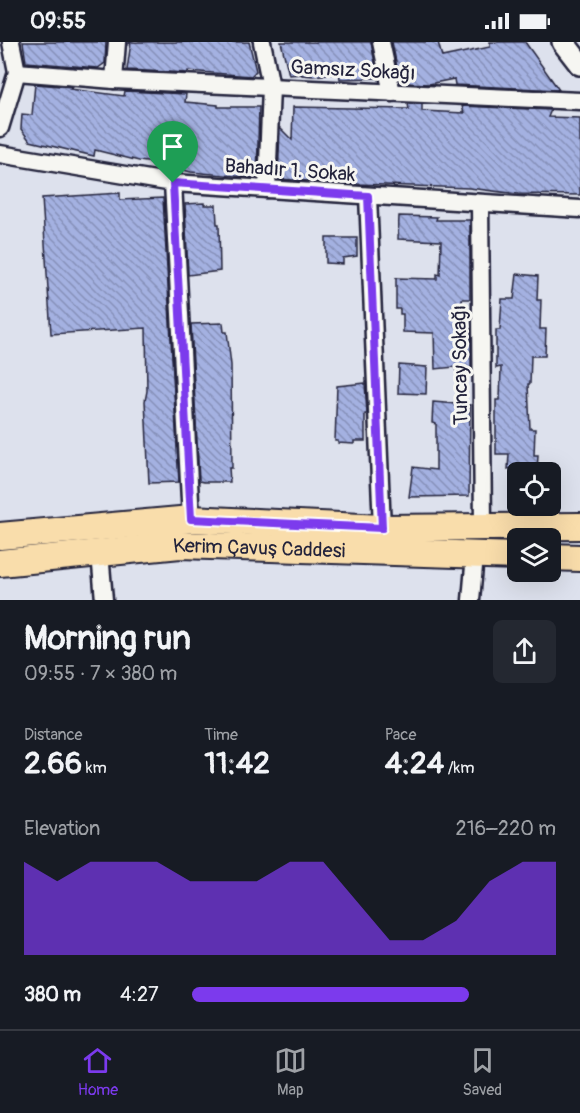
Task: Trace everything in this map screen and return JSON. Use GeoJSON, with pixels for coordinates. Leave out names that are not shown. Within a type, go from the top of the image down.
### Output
{"type":"FeatureCollection","features":[{"type":"Feature","properties":{"kind":"main road","name":"Kerim Çavuş Caddesi"},"geometry":{"type":"LineString","coordinates":[[0,536],[191,519],[382,528],[580,526]]}},
{"type":"Feature","properties":{"kind":"main road","name":"Kerim Çavuş Caddesi"},"geometry":{"type":"LineString","coordinates":[[0,563],[180,545],[507,556]]}},
{"type":"Feature","properties":{"kind":"main road"},"geometry":{"type":"LineString","coordinates":[[561,557],[580,558]]}},
{"type":"Feature","properties":{"kind":"street"},"geometry":{"type":"LineString","coordinates":[[0,128],[17,72],[11,42]]}},
{"type":"Feature","properties":{"kind":"street"},"geometry":{"type":"LineString","coordinates":[[114,80],[117,42]]}},
{"type":"Feature","properties":{"kind":"street"},"geometry":{"type":"LineString","coordinates":[[262,42],[271,87],[267,189]]}},
{"type":"Feature","properties":{"kind":"street"},"geometry":{"type":"LineString","coordinates":[[381,42],[392,93]]}},
{"type":"Feature","properties":{"kind":"street"},"geometry":{"type":"LineString","coordinates":[[563,42],[580,64]]}},
{"type":"Feature","properties":{"kind":"street","name":"Gamsız Sokağı"},"geometry":{"type":"LineString","coordinates":[[17,72],[114,80],[580,101]]}},
{"type":"Feature","properties":{"kind":"street","name":"Bahadır 1. Sokak"},"geometry":{"type":"LineString","coordinates":[[0,154],[173,183],[580,209]]}},
{"type":"Feature","properties":{"kind":"street"},"geometry":{"type":"LineString","coordinates":[[173,183],[191,519]]}},
{"type":"Feature","properties":{"kind":"street"},"geometry":{"type":"LineString","coordinates":[[368,196],[382,528]]}},
{"type":"Feature","properties":{"kind":"street","name":"Tuncay Sokağı"},"geometry":{"type":"LineString","coordinates":[[480,203],[483,526]]}},
{"type":"Feature","properties":{"kind":"street"},"geometry":{"type":"LineString","coordinates":[[100,553],[104,600]]}},
{"type":"Feature","properties":{"kind":"street"},"geometry":{"type":"LineString","coordinates":[[471,600],[475,555]]}},
{"type":"Feature","properties":{"kind":"building"},"geometry":{"type":"Polygon","coordinates":[[[23,42],[106,42],[105,63],[98,68],[26,62],[23,42]]]}},
{"type":"Feature","properties":{"kind":"building"},"geometry":{"type":"Polygon","coordinates":[[[131,42],[249,42],[256,71],[251,76],[188,71],[188,73],[127,70],[131,42]]]}},
{"type":"Feature","properties":{"kind":"building"},"geometry":{"type":"Polygon","coordinates":[[[281,42],[371,42],[378,78],[340,79],[339,73],[313,76],[289,75],[281,42]]]}},
{"type":"Feature","properties":{"kind":"building"},"geometry":{"type":"Polygon","coordinates":[[[392,42],[438,42],[442,57],[490,47],[490,42],[525,42],[559,90],[455,85],[454,79],[429,84],[403,83],[402,77],[399,77],[392,42]]]}},
{"type":"Feature","properties":{"kind":"building"},"geometry":{"type":"Polygon","coordinates":[[[35,84],[73,87],[70,89],[124,96],[125,91],[186,94],[185,102],[218,105],[218,107],[259,107],[257,178],[191,172],[183,170],[183,167],[139,161],[95,150],[94,156],[30,141],[21,129],[22,114],[32,115],[35,84]]]}},
{"type":"Feature","properties":{"kind":"building"},"geometry":{"type":"Polygon","coordinates":[[[408,104],[422,104],[422,111],[464,113],[462,106],[551,110],[548,117],[580,118],[580,195],[518,194],[469,188],[278,179],[280,128],[292,140],[293,107],[409,109],[408,104]]]}},
{"type":"Feature","properties":{"kind":"building"},"geometry":{"type":"Polygon","coordinates":[[[120,193],[120,200],[163,198],[179,482],[149,483],[145,401],[147,391],[146,328],[51,334],[42,198],[120,193]]]}},
{"type":"Feature","properties":{"kind":"building"},"geometry":{"type":"Polygon","coordinates":[[[204,203],[204,205],[216,205],[217,224],[219,224],[220,271],[188,275],[185,204],[204,203]]]}},
{"type":"Feature","properties":{"kind":"building"},"geometry":{"type":"Polygon","coordinates":[[[399,216],[437,217],[436,220],[470,220],[470,299],[462,299],[465,329],[471,329],[471,370],[456,371],[455,367],[435,369],[434,333],[403,332],[403,314],[400,314],[400,309],[396,309],[396,278],[437,279],[437,274],[440,275],[441,241],[398,239],[399,216]]]}},
{"type":"Feature","properties":{"kind":"building"},"geometry":{"type":"Polygon","coordinates":[[[326,238],[357,238],[357,256],[343,258],[343,264],[326,263],[326,238]]]}},
{"type":"Feature","properties":{"kind":"building"},"geometry":{"type":"Polygon","coordinates":[[[517,274],[538,276],[537,300],[541,300],[540,329],[546,329],[545,356],[531,356],[530,384],[528,384],[530,429],[535,429],[534,455],[538,455],[538,462],[508,462],[509,454],[496,454],[496,400],[500,400],[501,367],[496,368],[496,330],[500,330],[502,299],[514,299],[517,274]]]}},
{"type":"Feature","properties":{"kind":"building"},"geometry":{"type":"Polygon","coordinates":[[[223,323],[224,332],[227,332],[231,365],[232,468],[229,468],[230,482],[204,482],[199,481],[191,324],[223,323]]]}},
{"type":"Feature","properties":{"kind":"building"},"geometry":{"type":"Polygon","coordinates":[[[399,365],[427,367],[426,394],[398,393],[399,365]]]}},
{"type":"Feature","properties":{"kind":"building"},"geometry":{"type":"Polygon","coordinates":[[[365,383],[367,414],[365,414],[365,441],[354,441],[354,444],[338,443],[335,441],[337,386],[365,383]]]}},
{"type":"Feature","properties":{"kind":"building"},"geometry":{"type":"Polygon","coordinates":[[[433,402],[470,405],[469,496],[409,497],[413,467],[436,470],[436,424],[432,423],[433,402]]]}},
{"type":"Feature","properties":{"kind":"route"},"geometry":{"type":"LineString","coordinates":[[173,183],[368,196],[382,528],[191,519],[173,183]]}}]}
